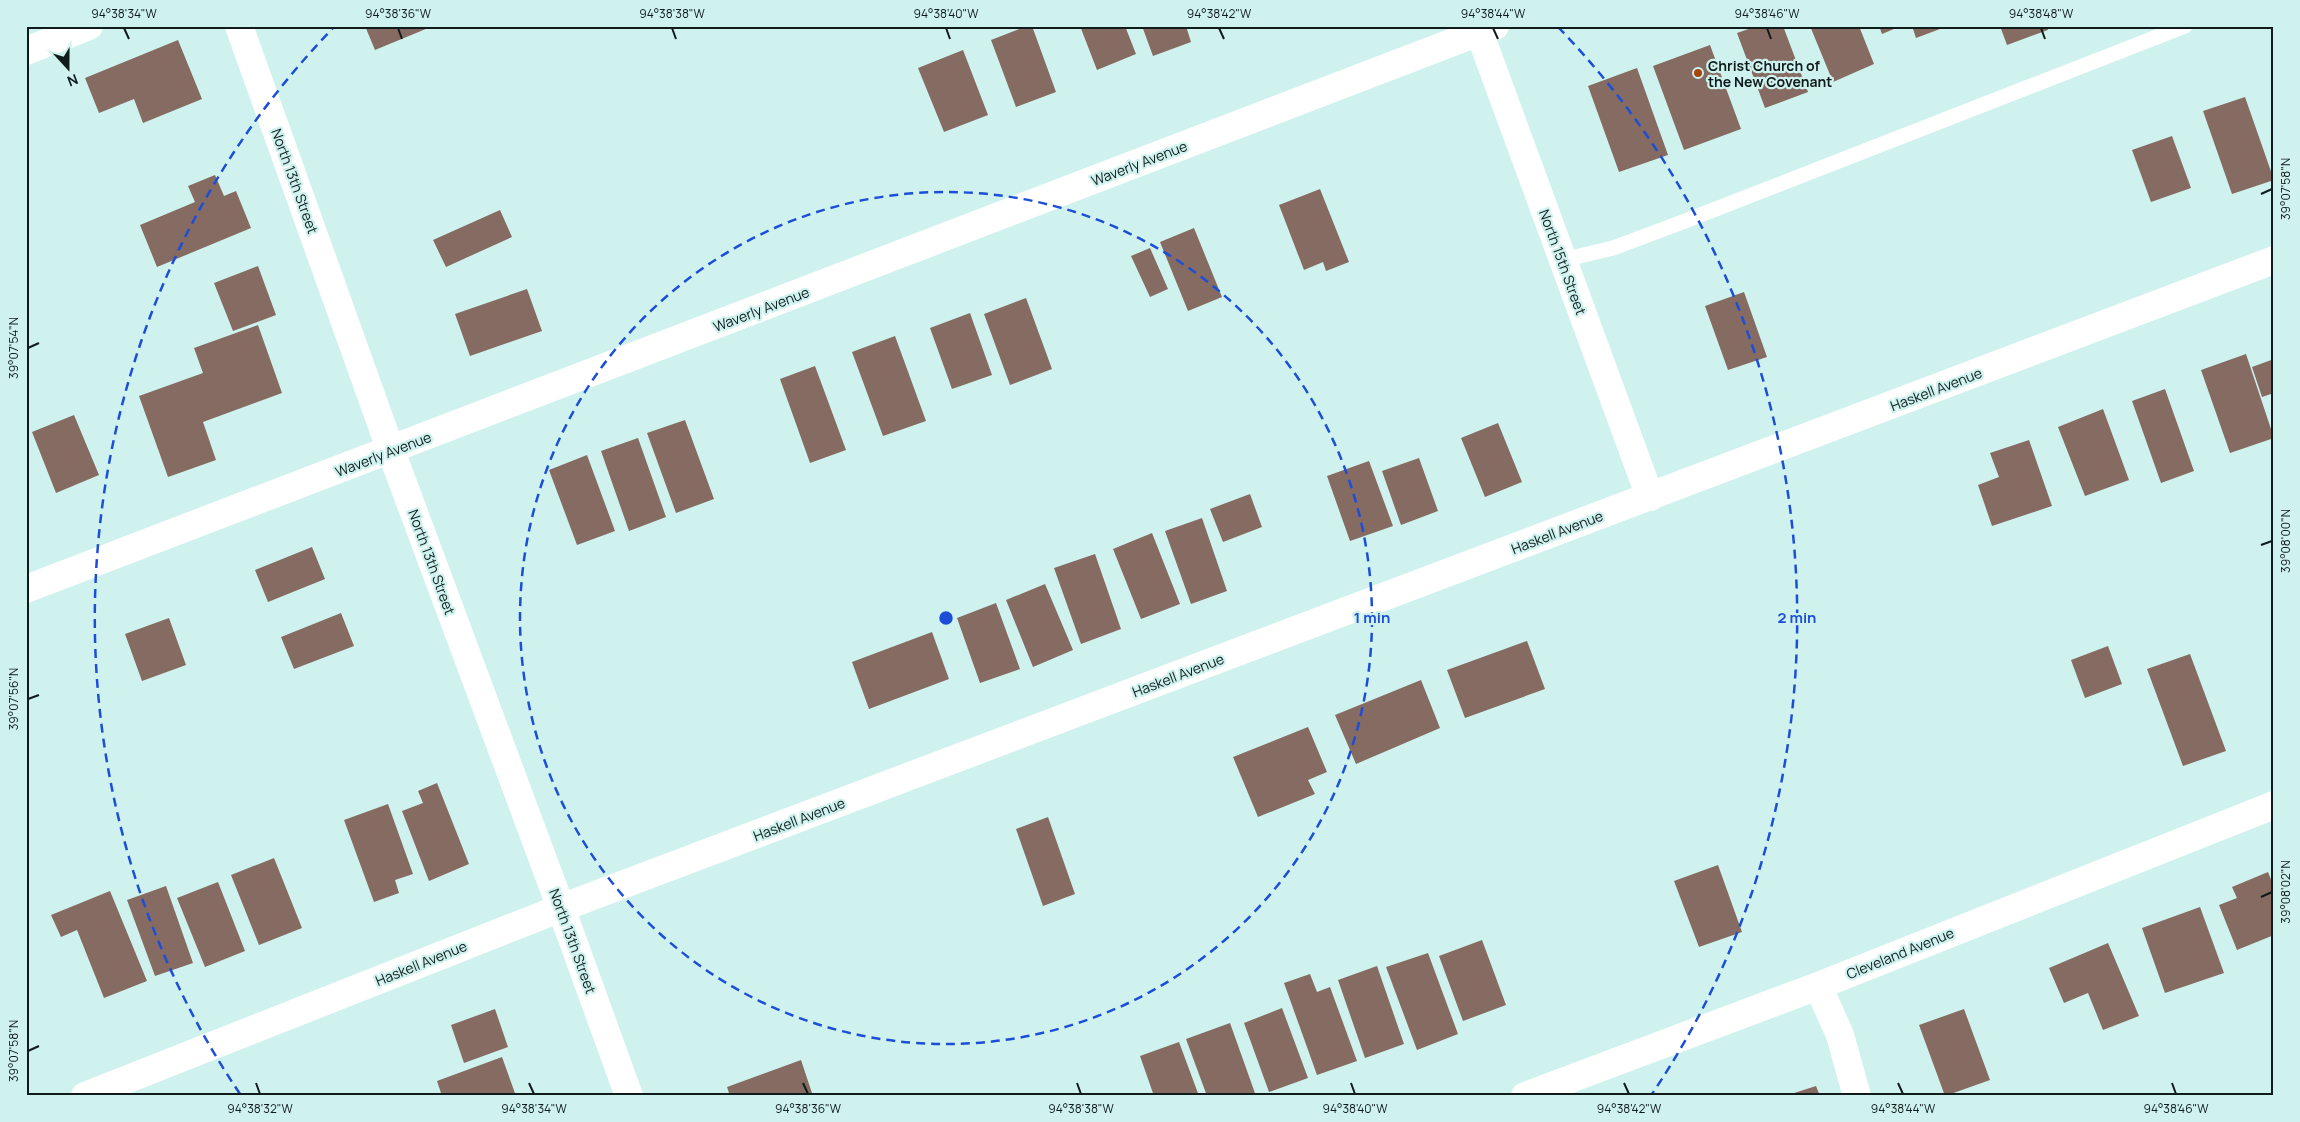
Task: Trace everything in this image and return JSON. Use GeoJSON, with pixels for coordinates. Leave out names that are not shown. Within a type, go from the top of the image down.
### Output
{"type":"FeatureCollection","features":[{"type":"Feature","properties":{"kind":"street"},"geometry":{"type":"LineString","coordinates":[[26,51],[89,26]]}},
{"type":"Feature","properties":{"kind":"street","name":"North 13th Street"},"geometry":{"type":"LineString","coordinates":[[239,26],[391,451],[629,1096]]}},
{"type":"Feature","properties":{"kind":"street","name":"Waverly Avenue"},"geometry":{"type":"LineString","coordinates":[[26,589],[391,451],[1484,28]]}},
{"type":"Feature","properties":{"kind":"street","name":"North 15th Street"},"geometry":{"type":"LineString","coordinates":[[1484,28],[1563,260],[1650,497]]}},
{"type":"Feature","properties":{"kind":"street","name":"Haskell Avenue"},"geometry":{"type":"LineString","coordinates":[[85,1096],[561,908],[2274,260]]}},
{"type":"Feature","properties":{"kind":"street","name":"Cleveland Avenue"},"geometry":{"type":"LineString","coordinates":[[1525,1096],[1818,986],[2274,805]]}},
{"type":"Feature","properties":{"kind":"street"},"geometry":{"type":"LineString","coordinates":[[1818,986],[1840,1035],[1857,1096]]}},
{"type":"Feature","properties":{"kind":"lane"},"geometry":{"type":"LineString","coordinates":[[1563,260],[1613,248],[1680,223],[2185,26]]}},
{"type":"Feature","properties":{"kind":"building"},"geometry":{"type":"Polygon","coordinates":[[[365,26],[433,26],[375,50],[365,26]]]}},
{"type":"Feature","properties":{"kind":"building"},"geometry":{"type":"Polygon","coordinates":[[[1027,26],[1032,26],[1056,92],[1016,107],[991,40],[1027,26]]]}},
{"type":"Feature","properties":{"kind":"building"},"geometry":{"type":"Polygon","coordinates":[[[1080,26],[1125,26],[1136,54],[1097,70],[1080,26]]]}},
{"type":"Feature","properties":{"kind":"building"},"geometry":{"type":"Polygon","coordinates":[[[1142,26],[1186,26],[1191,42],[1153,56],[1142,26]]]}},
{"type":"Feature","properties":{"kind":"building"},"geometry":{"type":"Polygon","coordinates":[[[1757,26],[1783,26],[1808,92],[1765,108],[1737,33],[1757,26]]]}},
{"type":"Feature","properties":{"kind":"building"},"geometry":{"type":"Polygon","coordinates":[[[1810,26],[1859,26],[1874,64],[1833,82],[1810,26]]]}},
{"type":"Feature","properties":{"kind":"building"},"geometry":{"type":"Polygon","coordinates":[[[1879,26],[1901,26],[1882,34],[1879,26]]]}},
{"type":"Feature","properties":{"kind":"building"},"geometry":{"type":"Polygon","coordinates":[[[1912,26],[1948,26],[1916,38],[1912,26]]]}},
{"type":"Feature","properties":{"kind":"building"},"geometry":{"type":"Polygon","coordinates":[[[2000,26],[2047,26],[2048,30],[2007,45],[2000,26]]]}},
{"type":"Feature","properties":{"kind":"building"},"geometry":{"type":"Polygon","coordinates":[[[178,40],[202,99],[143,123],[134,99],[99,113],[85,78],[178,40]]]}},
{"type":"Feature","properties":{"kind":"building"},"geometry":{"type":"Polygon","coordinates":[[[1710,45],[1741,129],[1684,150],[1653,66],[1710,45]]]}},
{"type":"Feature","properties":{"kind":"building"},"geometry":{"type":"Polygon","coordinates":[[[963,50],[988,115],[944,132],[918,68],[963,50]]]}},
{"type":"Feature","properties":{"kind":"building"},"geometry":{"type":"Polygon","coordinates":[[[1637,68],[1668,155],[1619,172],[1588,86],[1637,68]]]}},
{"type":"Feature","properties":{"kind":"building"},"geometry":{"type":"Polygon","coordinates":[[[2245,97],[2274,180],[2232,194],[2203,111],[2245,97]]]}},
{"type":"Feature","properties":{"kind":"building"},"geometry":{"type":"Polygon","coordinates":[[[2172,136],[2191,188],[2151,202],[2132,150],[2172,136]]]}},
{"type":"Feature","properties":{"kind":"building"},"geometry":{"type":"Polygon","coordinates":[[[215,175],[224,196],[236,191],[251,228],[157,267],[140,225],[195,202],[188,186],[215,175]]]}},
{"type":"Feature","properties":{"kind":"building"},"geometry":{"type":"Polygon","coordinates":[[[1320,189],[1349,262],[1326,271],[1323,262],[1304,270],[1279,205],[1320,189]]]}},
{"type":"Feature","properties":{"kind":"building"},"geometry":{"type":"Polygon","coordinates":[[[500,210],[512,237],[446,267],[433,240],[500,210]]]}},
{"type":"Feature","properties":{"kind":"building"},"geometry":{"type":"Polygon","coordinates":[[[1194,228],[1222,297],[1188,311],[1160,242],[1194,228]]]}},
{"type":"Feature","properties":{"kind":"building"},"geometry":{"type":"Polygon","coordinates":[[[1150,248],[1168,289],[1150,297],[1131,256],[1150,248]]]}},
{"type":"Feature","properties":{"kind":"building"},"geometry":{"type":"Polygon","coordinates":[[[258,266],[276,315],[233,331],[214,283],[258,266]]]}},
{"type":"Feature","properties":{"kind":"building"},"geometry":{"type":"Polygon","coordinates":[[[527,289],[542,331],[470,356],[455,314],[527,289]]]}},
{"type":"Feature","properties":{"kind":"building"},"geometry":{"type":"Polygon","coordinates":[[[1744,292],[1767,357],[1728,370],[1705,306],[1744,292]]]}},
{"type":"Feature","properties":{"kind":"building"},"geometry":{"type":"Polygon","coordinates":[[[1026,298],[1052,369],[1010,385],[984,314],[1026,298]]]}},
{"type":"Feature","properties":{"kind":"building"},"geometry":{"type":"Polygon","coordinates":[[[970,313],[992,375],[952,389],[930,328],[970,313]]]}},
{"type":"Feature","properties":{"kind":"building"},"geometry":{"type":"Polygon","coordinates":[[[258,325],[282,393],[203,422],[216,460],[168,477],[139,396],[203,373],[194,348],[258,325]]]}},
{"type":"Feature","properties":{"kind":"building"},"geometry":{"type":"Polygon","coordinates":[[[895,336],[926,421],[883,436],[852,352],[895,336]]]}},
{"type":"Feature","properties":{"kind":"building"},"geometry":{"type":"Polygon","coordinates":[[[2246,354],[2274,438],[2230,453],[2201,370],[2246,354]]]}},
{"type":"Feature","properties":{"kind":"building"},"geometry":{"type":"Polygon","coordinates":[[[2274,359],[2274,393],[2262,397],[2252,367],[2274,359]]]}},
{"type":"Feature","properties":{"kind":"building"},"geometry":{"type":"Polygon","coordinates":[[[815,366],[846,450],[810,463],[780,379],[815,366]]]}},
{"type":"Feature","properties":{"kind":"building"},"geometry":{"type":"Polygon","coordinates":[[[2165,389],[2194,471],[2161,483],[2132,401],[2165,389]]]}},
{"type":"Feature","properties":{"kind":"building"},"geometry":{"type":"Polygon","coordinates":[[[2103,409],[2129,480],[2085,496],[2058,427],[2103,409]]]}},
{"type":"Feature","properties":{"kind":"building"},"geometry":{"type":"Polygon","coordinates":[[[74,415],[99,475],[56,493],[32,432],[74,415]]]}},
{"type":"Feature","properties":{"kind":"building"},"geometry":{"type":"Polygon","coordinates":[[[685,420],[714,499],[676,513],[647,433],[685,420]]]}},
{"type":"Feature","properties":{"kind":"building"},"geometry":{"type":"Polygon","coordinates":[[[1498,423],[1522,482],[1485,497],[1461,438],[1498,423]]]}},
{"type":"Feature","properties":{"kind":"building"},"geometry":{"type":"Polygon","coordinates":[[[638,438],[666,517],[629,531],[601,451],[638,438]]]}},
{"type":"Feature","properties":{"kind":"building"},"geometry":{"type":"Polygon","coordinates":[[[2029,440],[2052,506],[1992,526],[1978,485],[1999,477],[1990,453],[2029,440]]]}},
{"type":"Feature","properties":{"kind":"building"},"geometry":{"type":"Polygon","coordinates":[[[587,455],[615,531],[577,545],[549,470],[587,455]]]}},
{"type":"Feature","properties":{"kind":"building"},"geometry":{"type":"Polygon","coordinates":[[[1419,458],[1438,511],[1401,525],[1382,471],[1419,458]]]}},
{"type":"Feature","properties":{"kind":"building"},"geometry":{"type":"Polygon","coordinates":[[[1369,461],[1393,526],[1350,541],[1327,476],[1369,461]]]}},
{"type":"Feature","properties":{"kind":"building"},"geometry":{"type":"Polygon","coordinates":[[[1250,494],[1262,527],[1223,542],[1210,509],[1250,494]]]}},
{"type":"Feature","properties":{"kind":"building"},"geometry":{"type":"Polygon","coordinates":[[[1202,518],[1227,591],[1191,604],[1165,531],[1202,518]]]}},
{"type":"Feature","properties":{"kind":"building"},"geometry":{"type":"Polygon","coordinates":[[[1152,533],[1180,604],[1141,619],[1113,549],[1152,533]]]}},
{"type":"Feature","properties":{"kind":"building"},"geometry":{"type":"Polygon","coordinates":[[[312,547],[325,579],[268,602],[255,570],[312,547]]]}},
{"type":"Feature","properties":{"kind":"building"},"geometry":{"type":"Polygon","coordinates":[[[1095,554],[1121,629],[1081,644],[1054,568],[1095,554]]]}},
{"type":"Feature","properties":{"kind":"building"},"geometry":{"type":"Polygon","coordinates":[[[1045,584],[1073,650],[1033,667],[1006,600],[1045,584]]]}},
{"type":"Feature","properties":{"kind":"building"},"geometry":{"type":"Polygon","coordinates":[[[996,603],[1020,669],[980,683],[957,618],[996,603]]]}},
{"type":"Feature","properties":{"kind":"building"},"geometry":{"type":"Polygon","coordinates":[[[341,613],[354,646],[294,669],[281,637],[341,613]]]}},
{"type":"Feature","properties":{"kind":"building"},"geometry":{"type":"Polygon","coordinates":[[[169,618],[186,665],[142,681],[125,634],[169,618]]]}},
{"type":"Feature","properties":{"kind":"building"},"geometry":{"type":"Polygon","coordinates":[[[932,632],[949,679],[869,709],[852,662],[932,632]]]}},
{"type":"Feature","properties":{"kind":"building"},"geometry":{"type":"Polygon","coordinates":[[[1527,641],[1545,689],[1465,718],[1447,670],[1527,641]]]}},
{"type":"Feature","properties":{"kind":"building"},"geometry":{"type":"Polygon","coordinates":[[[2108,646],[2122,684],[2085,698],[2071,660],[2108,646]]]}},
{"type":"Feature","properties":{"kind":"building"},"geometry":{"type":"Polygon","coordinates":[[[2190,654],[2226,751],[2183,766],[2147,669],[2190,654]]]}},
{"type":"Feature","properties":{"kind":"building"},"geometry":{"type":"Polygon","coordinates":[[[1421,680],[1440,728],[1356,764],[1335,715],[1421,680]]]}},
{"type":"Feature","properties":{"kind":"building"},"geometry":{"type":"Polygon","coordinates":[[[1308,727],[1327,772],[1308,780],[1315,794],[1258,817],[1233,757],[1308,727]]]}},
{"type":"Feature","properties":{"kind":"building"},"geometry":{"type":"Polygon","coordinates":[[[437,783],[469,864],[429,881],[402,811],[423,803],[418,791],[437,783]]]}},
{"type":"Feature","properties":{"kind":"building"},"geometry":{"type":"Polygon","coordinates":[[[388,804],[413,874],[395,880],[399,893],[374,902],[344,820],[388,804]]]}},
{"type":"Feature","properties":{"kind":"building"},"geometry":{"type":"Polygon","coordinates":[[[1048,817],[1075,894],[1043,906],[1016,829],[1048,817]]]}},
{"type":"Feature","properties":{"kind":"building"},"geometry":{"type":"Polygon","coordinates":[[[274,858],[302,928],[259,945],[231,875],[274,858]]]}},
{"type":"Feature","properties":{"kind":"building"},"geometry":{"type":"Polygon","coordinates":[[[1718,865],[1742,932],[1699,947],[1674,881],[1718,865]]]}},
{"type":"Feature","properties":{"kind":"building"},"geometry":{"type":"Polygon","coordinates":[[[2268,872],[2274,887],[2274,935],[2237,950],[2219,905],[2237,898],[2232,887],[2268,872]]]}},
{"type":"Feature","properties":{"kind":"building"},"geometry":{"type":"Polygon","coordinates":[[[218,882],[245,951],[205,967],[177,898],[218,882]]]}},
{"type":"Feature","properties":{"kind":"building"},"geometry":{"type":"Polygon","coordinates":[[[166,886],[193,963],[155,976],[127,900],[166,886]]]}},
{"type":"Feature","properties":{"kind":"building"},"geometry":{"type":"Polygon","coordinates":[[[110,891],[147,981],[104,998],[77,930],[61,937],[51,915],[110,891]]]}},
{"type":"Feature","properties":{"kind":"building"},"geometry":{"type":"Polygon","coordinates":[[[2200,907],[2224,973],[2165,993],[2142,928],[2200,907]]]}},
{"type":"Feature","properties":{"kind":"building"},"geometry":{"type":"Polygon","coordinates":[[[1482,940],[1506,1005],[1463,1021],[1439,956],[1482,940]]]}},
{"type":"Feature","properties":{"kind":"building"},"geometry":{"type":"Polygon","coordinates":[[[2108,943],[2139,1016],[2103,1030],[2088,993],[2064,1003],[2049,968],[2108,943]]]}},
{"type":"Feature","properties":{"kind":"building"},"geometry":{"type":"Polygon","coordinates":[[[1428,953],[1458,1034],[1417,1050],[1386,967],[1428,953]]]}},
{"type":"Feature","properties":{"kind":"building"},"geometry":{"type":"Polygon","coordinates":[[[1377,966],[1404,1044],[1365,1058],[1338,980],[1377,966]]]}},
{"type":"Feature","properties":{"kind":"building"},"geometry":{"type":"Polygon","coordinates":[[[1310,974],[1317,992],[1330,987],[1357,1061],[1317,1075],[1284,983],[1310,974]]]}},
{"type":"Feature","properties":{"kind":"building"},"geometry":{"type":"Polygon","coordinates":[[[1282,1008],[1308,1078],[1269,1092],[1244,1023],[1282,1008]]]}},
{"type":"Feature","properties":{"kind":"building"},"geometry":{"type":"Polygon","coordinates":[[[495,1009],[508,1047],[464,1063],[451,1025],[495,1009]]]}},
{"type":"Feature","properties":{"kind":"building"},"geometry":{"type":"Polygon","coordinates":[[[1964,1009],[1990,1080],[1945,1096],[1919,1025],[1964,1009]]]}},
{"type":"Feature","properties":{"kind":"building"},"geometry":{"type":"Polygon","coordinates":[[[1230,1023],[1256,1096],[1207,1096],[1186,1039],[1230,1023]]]}},
{"type":"Feature","properties":{"kind":"building"},"geometry":{"type":"Polygon","coordinates":[[[1179,1042],[1199,1096],[1154,1096],[1140,1056],[1179,1042]]]}},
{"type":"Feature","properties":{"kind":"building"},"geometry":{"type":"Polygon","coordinates":[[[502,1057],[516,1096],[442,1096],[437,1081],[502,1057]]]}},
{"type":"Feature","properties":{"kind":"building"},"geometry":{"type":"Polygon","coordinates":[[[801,1060],[813,1096],[730,1096],[727,1087],[801,1060]]]}},
{"type":"Feature","properties":{"kind":"building"},"geometry":{"type":"Polygon","coordinates":[[[1816,1086],[1820,1096],[1788,1096],[1788,1095],[1816,1086]]]}},
{"type":"Feature","properties":{"kind":"place","name":"Christ Church of the New Covenant"},"geometry":{"type":"Point","coordinates":[1698,73]}}]}
